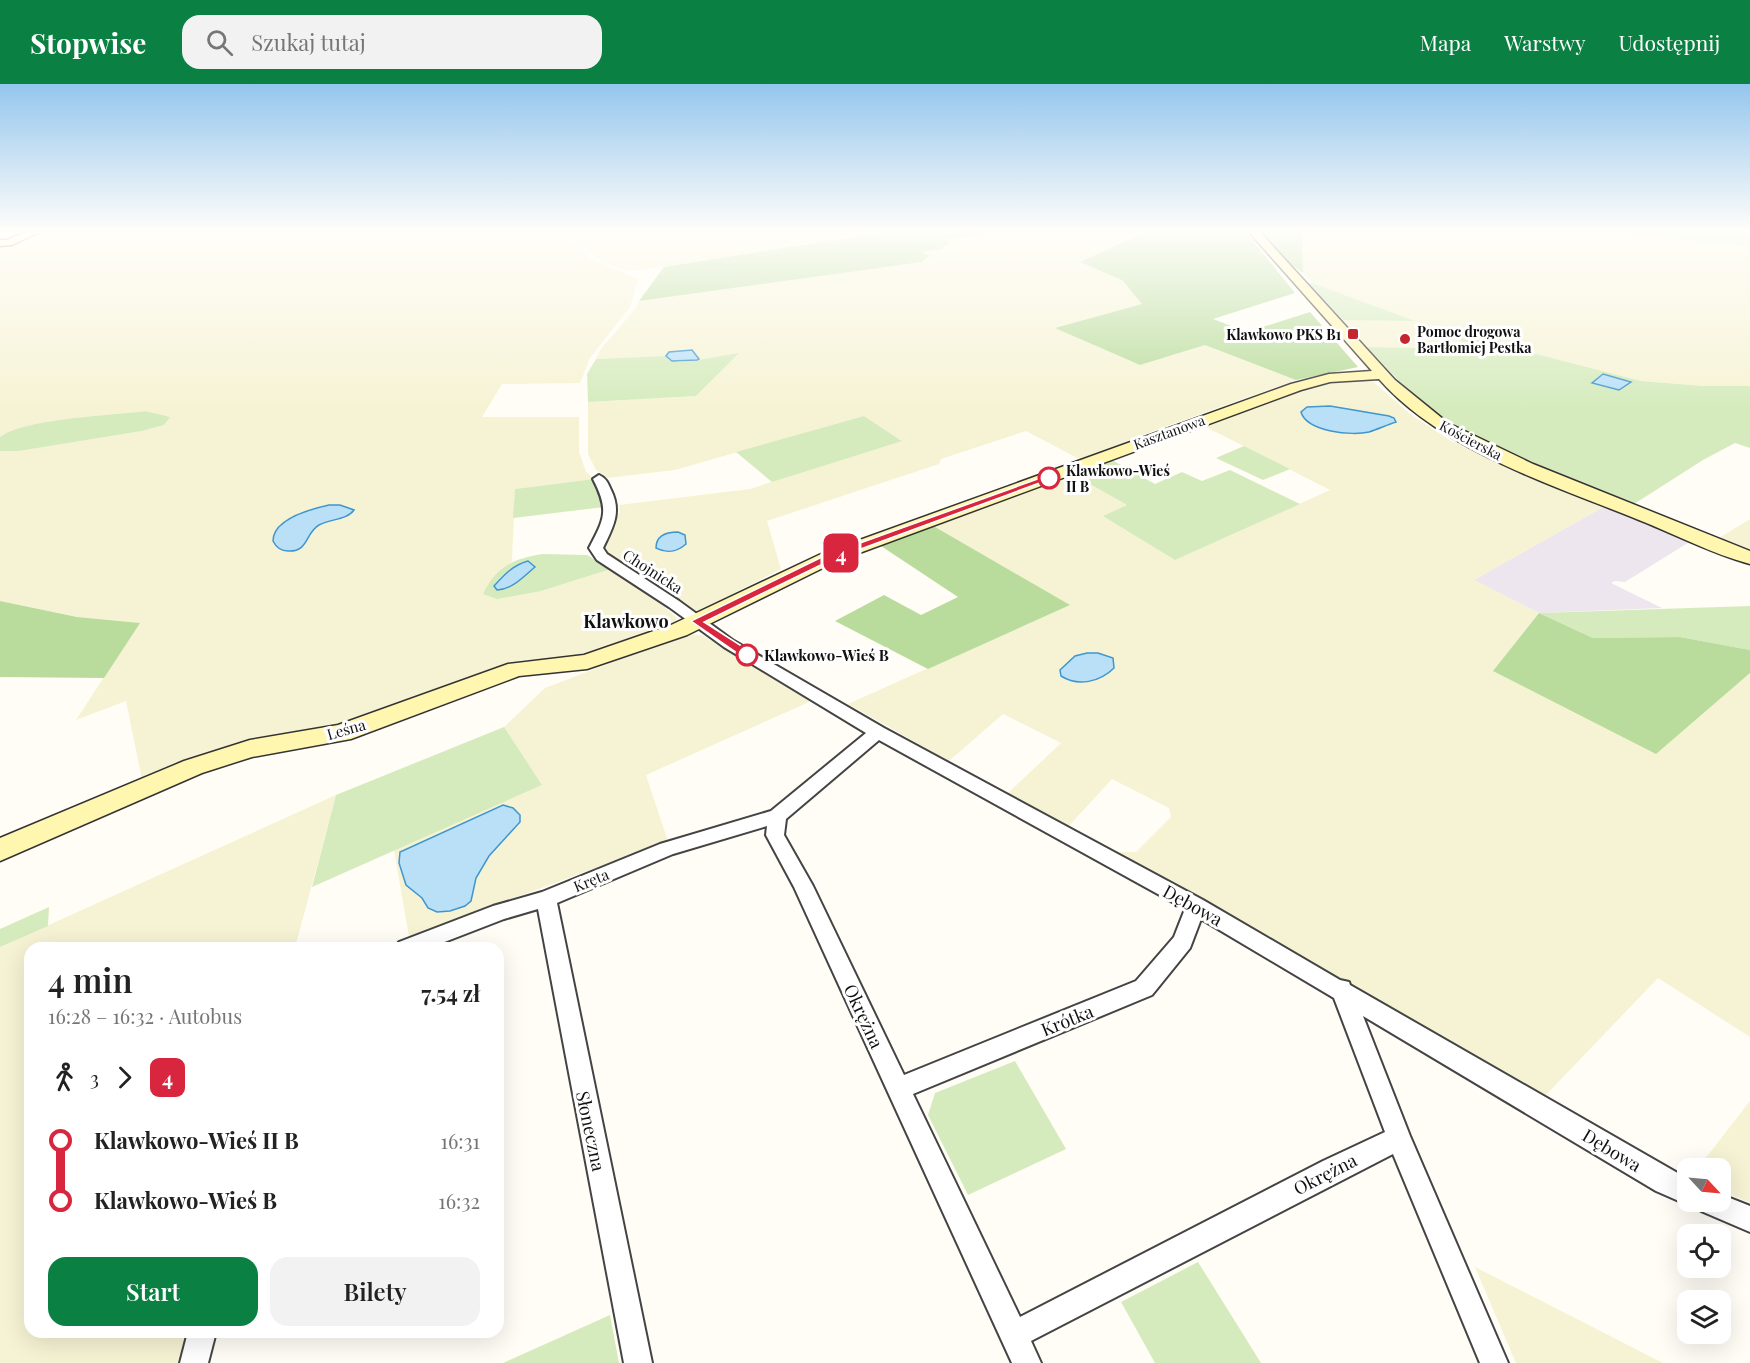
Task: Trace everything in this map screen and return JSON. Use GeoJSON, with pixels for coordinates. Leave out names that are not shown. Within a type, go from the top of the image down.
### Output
{"type":"FeatureCollection","features":[{"type":"Feature","properties":{"kind":"street","name":"Kościerska"},"geometry":{"type":"LineString","coordinates":[[1306,291],[1382,375],[1425,414],[1475,444],[1538,473],[1750,558]]}},
{"type":"Feature","properties":{"kind":"street","name":"Kasztanowa"},"geometry":{"type":"LineString","coordinates":[[696,621],[828,558],[1187,426],[1318,380],[1346,376],[1382,375]]}},
{"type":"Feature","properties":{"kind":"street","name":"Chojnicka"},"geometry":{"type":"LineString","coordinates":[[599,479],[611,501],[611,519],[596,548],[602,557],[696,621]]}},
{"type":"Feature","properties":{"kind":"street","name":"Dębowa"},"geometry":{"type":"LineString","coordinates":[[696,621],[729,644],[878,732],[1196,906],[1677,1187]]}},
{"type":"Feature","properties":{"kind":"street","name":"Leśna"},"geometry":{"type":"LineString","coordinates":[[0,850],[194,767],[250,749],[342,733],[516,669],[587,662],[679,630],[696,621]]}},
{"type":"Feature","properties":{"kind":"street"},"geometry":{"type":"LineString","coordinates":[[777,816],[878,732]]}},
{"type":"Feature","properties":{"kind":"street","name":"Kręta"},"geometry":{"type":"LineString","coordinates":[[422,942],[500,912],[546,899],[667,849],[777,816]]}},
{"type":"Feature","properties":{"kind":"street","name":"Okrężna"},"geometry":{"type":"LineString","coordinates":[[777,816],[775,835],[803,886],[1027,1363]]}},
{"type":"Feature","properties":{"kind":"street","name":"Słoneczna"},"geometry":{"type":"LineString","coordinates":[[546,899],[638,1363]]}},
{"type":"Feature","properties":{"kind":"street","name":"Krótka"},"geometry":{"type":"LineString","coordinates":[[898,1089],[1144,988],[1183,942],[1196,906]]}},
{"type":"Feature","properties":{"kind":"street"},"geometry":{"type":"LineString","coordinates":[[1341,989],[1399,1138],[1494,1363]]}},
{"type":"Feature","properties":{"kind":"street","name":"Okrężna"},"geometry":{"type":"LineString","coordinates":[[1014,1335],[1332,1170],[1399,1138]]}},
{"type":"Feature","properties":{"kind":"street"},"geometry":{"type":"LineString","coordinates":[[1731,1211],[1750,1219]]}},
{"type":"Feature","properties":{"kind":"street"},"geometry":{"type":"LineString","coordinates":[[194,1363],[200,1338]]}},
{"type":"Feature","properties":{"kind":"shaded area"},"geometry":{"type":"Polygon","coordinates":[[[0,291],[635,291],[630,307],[590,358],[580,383],[502,384],[482,417],[579,417],[579,452],[586,472],[594,479],[515,489],[512,561],[487,586],[541,591],[611,569],[654,598],[677,618],[673,624],[652,634],[586,657],[522,660],[345,727],[240,743],[143,785],[126,701],[76,720],[139,623],[77,617],[0,601],[0,451],[19,451],[142,431],[164,425],[169,417],[145,411],[84,417],[3,434],[0,437],[0,291]],[[329,505],[300,514],[275,531],[310,537],[318,526],[346,516],[329,505]]]}},
{"type":"Feature","properties":{"kind":"shaded area"},"geometry":{"type":"Polygon","coordinates":[[[714,291],[1131,291],[1142,304],[1056,328],[1140,365],[1205,345],[1296,380],[1148,433],[1081,460],[1026,431],[941,459],[939,464],[767,521],[781,569],[699,611],[692,610],[602,550],[620,512],[619,505],[750,489],[901,440],[864,416],[675,470],[607,478],[596,470],[588,454],[588,402],[696,396],[738,353],[704,360],[699,359],[692,350],[669,352],[666,356],[596,359],[600,350],[636,308],[639,301],[714,291]]]}},
{"type":"Feature","properties":{"kind":"shaded area"},"geometry":{"type":"Polygon","coordinates":[[[1333,291],[1750,291],[1750,386],[1703,386],[1641,381],[1453,332],[1470,349],[1367,347],[1343,320],[1412,320],[1333,291]]]}},
{"type":"Feature","properties":{"kind":"shaded area"},"geometry":{"type":"Polygon","coordinates":[[[1369,378],[1410,414],[1451,441],[1605,506],[1474,580],[1539,613],[1494,671],[1656,753],[1750,673],[1750,1037],[1658,978],[1544,1097],[1110,852],[1136,852],[1171,817],[1169,808],[1112,779],[1067,828],[1007,794],[1061,743],[1003,714],[949,761],[848,704],[1069,605],[930,524],[1072,474],[1127,505],[1104,516],[1175,560],[1330,490],[1202,425],[1308,387],[1332,381],[1369,378]]]}},
{"type":"Feature","properties":{"kind":"shaded area"},"geometry":{"type":"Polygon","coordinates":[[[1605,506],[1691,541],[1625,582],[1611,583],[1662,608],[1539,613],[1473,580],[1605,506]]]}},
{"type":"Feature","properties":{"kind":"shaded area"},"geometry":{"type":"Polygon","coordinates":[[[1750,519],[1750,551],[1719,538],[1750,519]]]}},
{"type":"Feature","properties":{"kind":"shaded area"},"geometry":{"type":"Polygon","coordinates":[[[686,634],[702,635],[802,693],[809,702],[646,775],[668,841],[409,937],[394,850],[541,785],[504,727],[545,688],[686,634]]]}},
{"type":"Feature","properties":{"kind":"shaded area"},"geometry":{"type":"Polygon","coordinates":[[[336,795],[297,942],[24,942],[24,1338],[190,1338],[184,1363],[0,1363],[0,947],[336,795]]]}},
{"type":"Feature","properties":{"kind":"shaded area"},"geometry":{"type":"Polygon","coordinates":[[[1750,1101],[1750,1203],[1731,1194],[1731,1158],[1706,1158],[1750,1101]]]}},
{"type":"Feature","properties":{"kind":"shaded area"},"geometry":{"type":"Polygon","coordinates":[[[1475,1267],[1663,1363],[1516,1363],[1475,1267]]]}},
{"type":"Feature","properties":{"kind":"green space"},"geometry":{"type":"Polygon","coordinates":[[[647,291],[714,291],[639,301],[647,291]]]}},
{"type":"Feature","properties":{"kind":"green space"},"geometry":{"type":"Polygon","coordinates":[[[1131,291],[1293,291],[1295,293],[1213,319],[1247,332],[1310,312],[1358,367],[1296,380],[1205,345],[1140,365],[1055,328],[1142,304],[1131,291]]]}},
{"type":"Feature","properties":{"kind":"green space"},"geometry":{"type":"Polygon","coordinates":[[[1315,291],[1333,291],[1415,321],[1343,320],[1315,291]]]}},
{"type":"Feature","properties":{"kind":"green space"},"geometry":{"type":"Polygon","coordinates":[[[1452,332],[1641,381],[1703,386],[1750,386],[1750,448],[1735,443],[1703,460],[1634,504],[1578,483],[1495,447],[1443,417],[1412,393],[1367,347],[1469,349],[1452,332]]]}},
{"type":"Feature","properties":{"kind":"green space"},"geometry":{"type":"Polygon","coordinates":[[[739,353],[696,396],[588,402],[587,374],[596,359],[666,356],[678,362],[739,353]]]}},
{"type":"Feature","properties":{"kind":"green space"},"geometry":{"type":"Polygon","coordinates":[[[145,411],[170,417],[164,425],[142,431],[19,451],[0,451],[0,437],[28,426],[145,411]]]}},
{"type":"Feature","properties":{"kind":"green space"},"geometry":{"type":"Polygon","coordinates":[[[864,416],[902,441],[772,482],[736,452],[864,416]]]}},
{"type":"Feature","properties":{"kind":"green space"},"geometry":{"type":"Polygon","coordinates":[[[1244,446],[1290,469],[1263,480],[1216,458],[1244,446]]]}},
{"type":"Feature","properties":{"kind":"green space"},"geometry":{"type":"Polygon","coordinates":[[[1110,459],[1155,484],[1182,472],[1202,481],[1230,470],[1300,504],[1175,560],[1103,516],[1127,505],[1072,474],[1110,459]]]}},
{"type":"Feature","properties":{"kind":"green space"},"geometry":{"type":"Polygon","coordinates":[[[594,479],[604,507],[513,518],[515,489],[594,479]]]}},
{"type":"Feature","properties":{"kind":"green space"},"geometry":{"type":"Polygon","coordinates":[[[930,524],[1070,605],[928,669],[835,621],[884,595],[921,615],[958,597],[878,544],[930,524]]]}},
{"type":"Feature","properties":{"kind":"green space"},"geometry":{"type":"Polygon","coordinates":[[[543,554],[587,555],[611,569],[541,591],[497,599],[483,594],[494,576],[507,565],[543,554]]]}},
{"type":"Feature","properties":{"kind":"green space"},"geometry":{"type":"Polygon","coordinates":[[[0,601],[77,617],[140,623],[104,678],[0,677],[0,601]]]}},
{"type":"Feature","properties":{"kind":"green space"},"geometry":{"type":"Polygon","coordinates":[[[1750,606],[1750,650],[1680,637],[1593,638],[1539,613],[1750,606]]]}},
{"type":"Feature","properties":{"kind":"green space"},"geometry":{"type":"Polygon","coordinates":[[[1539,613],[1593,638],[1680,637],[1750,650],[1750,673],[1656,754],[1493,671],[1539,613]]]}},
{"type":"Feature","properties":{"kind":"green space"},"geometry":{"type":"Polygon","coordinates":[[[504,727],[542,785],[312,887],[336,795],[504,727]]]}},
{"type":"Feature","properties":{"kind":"green space"},"geometry":{"type":"Polygon","coordinates":[[[49,907],[48,926],[0,947],[0,929],[49,907]]]}},
{"type":"Feature","properties":{"kind":"green space"},"geometry":{"type":"Polygon","coordinates":[[[1015,1061],[1066,1149],[968,1195],[928,1115],[935,1093],[1015,1061]]]}},
{"type":"Feature","properties":{"kind":"green space"},"geometry":{"type":"Polygon","coordinates":[[[1198,1262],[1261,1363],[1155,1363],[1121,1302],[1198,1262]]]}},
{"type":"Feature","properties":{"kind":"green space"},"geometry":{"type":"Polygon","coordinates":[[[610,1315],[619,1363],[503,1363],[610,1315]]]}},
{"type":"Feature","properties":{"kind":"water"},"geometry":{"type":"Polygon","coordinates":[[[692,350],[699,359],[672,361],[666,356],[669,352],[692,350]]]}},
{"type":"Feature","properties":{"kind":"water"},"geometry":{"type":"Polygon","coordinates":[[[1603,374],[1631,382],[1619,390],[1592,383],[1603,374]]]}},
{"type":"Feature","properties":{"kind":"water"},"geometry":{"type":"Polygon","coordinates":[[[1330,406],[1389,416],[1396,422],[1369,432],[1342,433],[1312,424],[1301,412],[1307,407],[1330,406]]]}},
{"type":"Feature","properties":{"kind":"water"},"geometry":{"type":"Polygon","coordinates":[[[329,505],[340,505],[354,510],[343,518],[319,525],[300,548],[285,551],[274,543],[275,533],[286,521],[303,512],[329,505]]]}},
{"type":"Feature","properties":{"kind":"water"},"geometry":{"type":"Polygon","coordinates":[[[678,532],[685,535],[686,544],[683,547],[668,551],[656,548],[662,535],[678,532]]]}},
{"type":"Feature","properties":{"kind":"water"},"geometry":{"type":"Polygon","coordinates":[[[528,561],[535,567],[513,585],[497,590],[494,586],[505,574],[528,561]]]}},
{"type":"Feature","properties":{"kind":"water"},"geometry":{"type":"Polygon","coordinates":[[[1098,653],[1113,658],[1114,668],[1096,680],[1082,682],[1061,676],[1060,670],[1075,656],[1098,653]]]}},
{"type":"Feature","properties":{"kind":"water"},"geometry":{"type":"Polygon","coordinates":[[[503,805],[513,808],[520,815],[520,822],[489,856],[476,878],[471,901],[465,906],[450,911],[437,912],[428,908],[422,898],[406,885],[399,863],[400,852],[503,805]]]}},
{"type":"Feature","properties":{"kind":"bus line","name":"4"},"geometry":{"type":"LineString","coordinates":[[747,655],[696,621],[828,558],[1049,478]]}},
{"type":"Feature","properties":{"kind":"place","name":"Klawkowo PKS B1"},"geometry":{"type":"Point","coordinates":[1353,334]}},
{"type":"Feature","properties":{"kind":"place","name":"Pomoc drogowa Bartłomiej Pestka"},"geometry":{"type":"Point","coordinates":[1405,339]}},
{"type":"Feature","properties":{"kind":"place","name":"Klawkowo-Wieś II B"},"geometry":{"type":"Point","coordinates":[1049,478]}},
{"type":"Feature","properties":{"kind":"place","name":"Klawkowo-Wieś B"},"geometry":{"type":"Point","coordinates":[747,655]}},
{"type":"Feature","properties":{"kind":"district","name":"Klawkowo"},"geometry":{"type":"Point","coordinates":[626,621]}}]}
